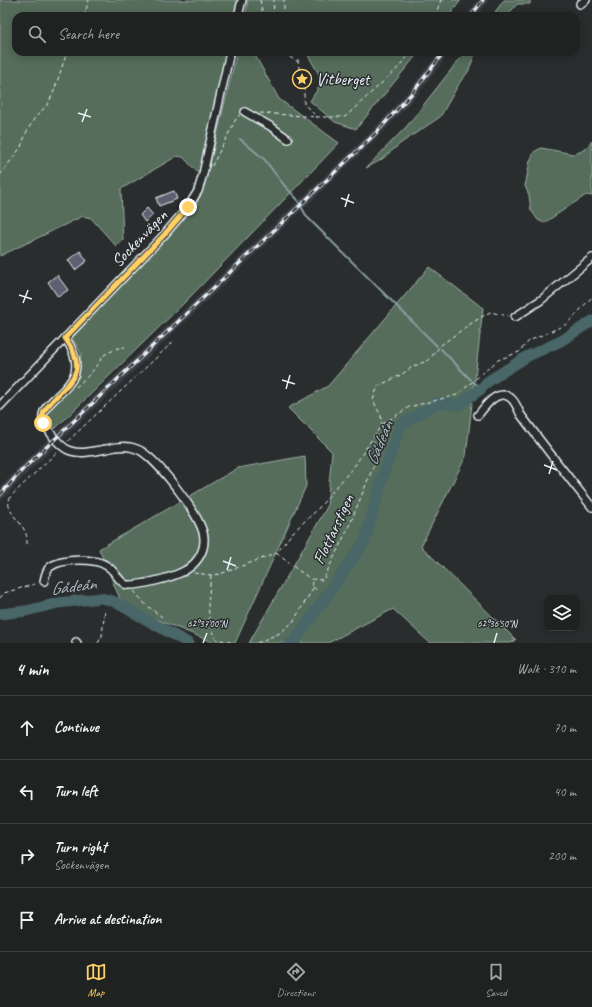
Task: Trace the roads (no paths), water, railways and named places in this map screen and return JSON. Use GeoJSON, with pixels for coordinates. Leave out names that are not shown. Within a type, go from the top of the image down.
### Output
{"type":"FeatureCollection","features":[{"type":"Feature","properties":{"kind":"street"},"geometry":{"type":"LineString","coordinates":[[239,12],[242,0]]}},
{"type":"Feature","properties":{"kind":"street"},"geometry":{"type":"LineString","coordinates":[[580,4],[586,0]]}},
{"type":"Feature","properties":{"kind":"street","name":"Sockenvägen"},"geometry":{"type":"LineString","coordinates":[[0,406],[182,215],[193,200],[203,174],[229,56]]}},
{"type":"Feature","properties":{"kind":"street"},"geometry":{"type":"LineString","coordinates":[[245,112],[270,126],[288,139]]}},
{"type":"Feature","properties":{"kind":"street"},"geometry":{"type":"LineString","coordinates":[[515,317],[551,293],[592,258]]}},
{"type":"Feature","properties":{"kind":"street"},"geometry":{"type":"LineString","coordinates":[[44,581],[45,574],[51,566],[58,563],[88,560],[96,561],[109,567],[122,582],[130,586],[165,578],[186,571],[201,555],[205,545],[204,535],[195,515],[181,493],[142,452],[129,447],[114,447],[81,453],[72,452],[63,446],[46,427],[42,417],[44,411],[72,381],[75,372],[76,360],[72,347],[65,338]]}},
{"type":"Feature","properties":{"kind":"street"},"geometry":{"type":"LineString","coordinates":[[478,415],[497,396],[503,395],[511,398],[522,416],[592,507]]}},
{"type":"Feature","properties":{"kind":"waterway"},"geometry":{"type":"LineString","coordinates":[[240,139],[264,159],[297,199],[307,217],[437,346]]}},
{"type":"Feature","properties":{"kind":"waterway","name":"Gådeån"},"geometry":{"type":"LineString","coordinates":[[291,643],[294,642],[365,541],[383,475],[401,425],[437,403],[459,405],[481,389],[487,382],[528,356],[561,341],[592,321]]}},
{"type":"Feature","properties":{"kind":"waterway"},"geometry":{"type":"LineString","coordinates":[[441,349],[471,380]]}},
{"type":"Feature","properties":{"kind":"waterway"},"geometry":{"type":"LineString","coordinates":[[474,382],[481,389]]}},
{"type":"Feature","properties":{"kind":"waterway","name":"Gådeån"},"geometry":{"type":"LineString","coordinates":[[0,614],[26,611],[58,603],[101,598],[113,601],[188,643]]}},
{"type":"Feature","properties":{"kind":"railway"},"geometry":{"type":"LineString","coordinates":[[474,12],[483,0]]}},
{"type":"Feature","properties":{"kind":"railway"},"geometry":{"type":"LineString","coordinates":[[0,495],[23,469],[376,133],[413,92],[441,56]]}},
{"type":"Feature","properties":{"kind":"place","name":"Vitberget"},"geometry":{"type":"Point","coordinates":[302,79]}}]}
